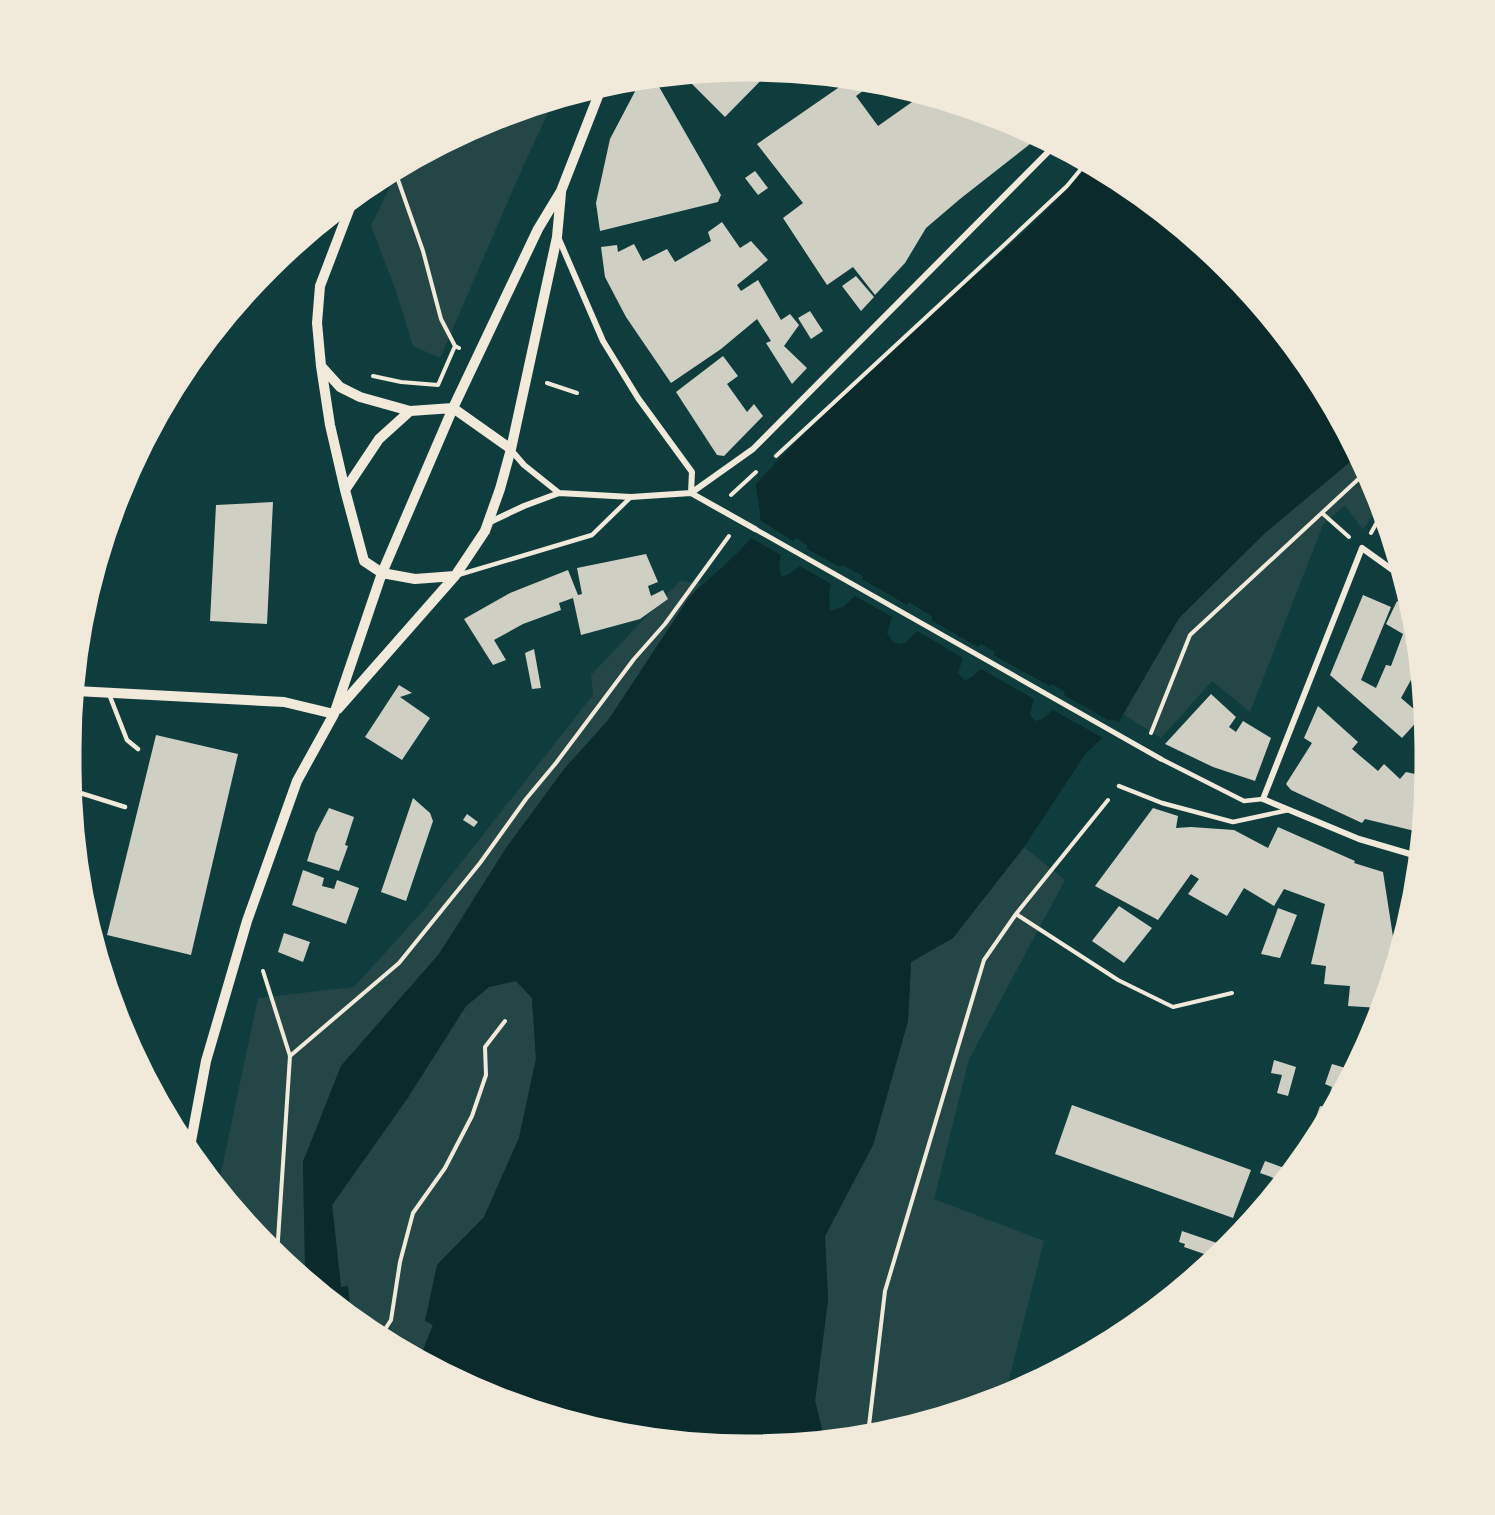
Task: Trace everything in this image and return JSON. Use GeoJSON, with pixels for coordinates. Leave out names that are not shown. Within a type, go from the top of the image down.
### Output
{"type":"FeatureCollection","features":[{"type":"Feature","properties":{"kind":"street"},"geometry":{"type":"LineString","coordinates":[[192,1138],[206,1061],[247,921],[297,781],[334,714],[382,573],[453,408],[538,229],[561,191],[598,97]]}},
{"type":"Feature","properties":{"kind":"street"},"geometry":{"type":"LineString","coordinates":[[488,523],[524,506],[560,493],[631,497],[691,493],[753,449],[1049,151]]}},
{"type":"Feature","properties":{"kind":"street"},"geometry":{"type":"LineString","coordinates":[[334,714],[455,576],[485,531],[511,449],[558,237],[561,191]]}},
{"type":"Feature","properties":{"kind":"street"},"geometry":{"type":"LineString","coordinates":[[348,213],[320,286],[317,322],[330,425],[364,561],[382,573],[415,579],[455,576]]}},
{"type":"Feature","properties":{"kind":"street"},"geometry":{"type":"LineString","coordinates":[[558,237],[603,341],[638,398],[692,472],[691,493]]}},
{"type":"Feature","properties":{"kind":"street"},"geometry":{"type":"LineString","coordinates":[[321,366],[340,387],[360,397],[410,411],[453,408],[511,449],[524,465],[560,493]]}},
{"type":"Feature","properties":{"kind":"street"},"geometry":{"type":"LineString","coordinates":[[345,490],[379,439],[410,411]]}},
{"type":"Feature","properties":{"kind":"street"},"geometry":{"type":"LineString","coordinates":[[691,493],[1161,759]]}},
{"type":"Feature","properties":{"kind":"street"},"geometry":{"type":"LineString","coordinates":[[1391,569],[1362,548],[1263,799],[1359,839],[1410,854]]}},
{"type":"Feature","properties":{"kind":"street"},"geometry":{"type":"LineString","coordinates":[[82,691],[284,702],[334,714]]}},
{"type":"Feature","properties":{"kind":"lane"},"geometry":{"type":"LineString","coordinates":[[455,576],[592,535],[631,497]]}},
{"type":"Feature","properties":{"kind":"lane"},"geometry":{"type":"LineString","coordinates":[[108,692],[127,740],[138,749]]}},
{"type":"Feature","properties":{"kind":"lane"},"geometry":{"type":"LineString","coordinates":[[1161,759],[1244,801],[1263,799]]}},
{"type":"Feature","properties":{"kind":"lane"},"geometry":{"type":"LineString","coordinates":[[1119,786],[1162,803],[1233,822],[1289,810]]}},
{"type":"Feature","properties":{"kind":"lane"},"geometry":{"type":"LineString","coordinates":[[81,793],[125,807]]}},
{"type":"Feature","properties":{"kind":"path"},"geometry":{"type":"LineString","coordinates":[[772,459],[1067,186],[1081,169]]}},
{"type":"Feature","properties":{"kind":"path"},"geometry":{"type":"LineString","coordinates":[[398,179],[423,251],[441,319],[455,346],[477,357]]}},
{"type":"Feature","properties":{"kind":"path"},"geometry":{"type":"LineString","coordinates":[[373,376],[401,382],[438,385],[455,346]]}},
{"type":"Feature","properties":{"kind":"path"},"geometry":{"type":"LineString","coordinates":[[717,508],[763,466]]}},
{"type":"Feature","properties":{"kind":"path"},"geometry":{"type":"LineString","coordinates":[[1146,740],[1190,635],[1359,479]]}},
{"type":"Feature","properties":{"kind":"path"},"geometry":{"type":"LineString","coordinates":[[1322,513],[1362,548]]}},
{"type":"Feature","properties":{"kind":"path"},"geometry":{"type":"LineString","coordinates":[[290,1056],[399,963],[480,863],[526,799],[719,550]]}},
{"type":"Feature","properties":{"kind":"path"},"geometry":{"type":"LineString","coordinates":[[869,1424],[885,1291],[984,960],[1016,914],[1119,786]]}},
{"type":"Feature","properties":{"kind":"path"},"geometry":{"type":"LineString","coordinates":[[1016,914],[1118,980],[1173,1007],[1232,993]]}},
{"type":"Feature","properties":{"kind":"path"},"geometry":{"type":"LineString","coordinates":[[263,971],[290,1056],[279,1243]]}},
{"type":"Feature","properties":{"kind":"path"},"geometry":{"type":"LineString","coordinates":[[385,1329],[391,1320],[400,1262],[413,1213],[445,1168],[472,1116],[486,1075],[485,1047],[505,1021]]}},
{"type":"Feature","properties":{"kind":"shaded area"},"geometry":{"type":"Polygon","coordinates":[[[549,110],[440,358],[413,346],[395,288],[371,226],[392,182],[452,148],[492,130],[549,110]]]}},
{"type":"Feature","properties":{"kind":"shaded area"},"geometry":{"type":"Polygon","coordinates":[[[1084,170],[1119,192],[1188,245],[1250,307],[1277,341],[1303,376],[1351,461],[1265,533],[1179,618],[1117,725],[1086,753],[1024,847],[953,938],[911,962],[908,1021],[873,1145],[825,1236],[828,1300],[815,1401],[822,1429],[820,1431],[748,1436],[660,1430],[617,1423],[533,1400],[452,1367],[423,1351],[433,1325],[425,1321],[437,1265],[484,1217],[519,1138],[536,1059],[532,998],[516,981],[489,987],[466,1006],[407,1099],[332,1205],[341,1287],[348,1286],[350,1304],[305,1266],[303,1162],[341,1066],[439,954],[506,848],[564,769],[609,719],[688,599],[750,539],[760,521],[756,484],[858,382],[1060,197],[1084,170]]]}},
{"type":"Feature","properties":{"kind":"shaded area"},"geometry":{"type":"Polygon","coordinates":[[[1351,461],[1373,514],[1363,530],[1345,505],[1323,525],[1250,712],[1212,681],[1161,738],[1123,714],[1179,618],[1265,533],[1351,461]]]}},
{"type":"Feature","properties":{"kind":"shaded area"},"geometry":{"type":"Polygon","coordinates":[[[680,581],[701,584],[688,599],[609,719],[506,848],[439,954],[341,1066],[303,1162],[306,1269],[245,1208],[220,1177],[258,998],[354,987],[424,910],[593,695],[591,675],[680,581]]]}},
{"type":"Feature","properties":{"kind":"shaded area"},"geometry":{"type":"Polygon","coordinates":[[[1024,847],[1065,880],[969,1059],[934,1199],[1044,1241],[1008,1383],[920,1413],[878,1423],[820,1431],[822,1429],[815,1401],[828,1300],[825,1236],[873,1145],[908,1021],[911,962],[953,938],[1024,847]]]}},
{"type":"Feature","properties":{"kind":"shaded area"},"geometry":{"type":"Polygon","coordinates":[[[516,981],[532,998],[536,1059],[519,1138],[484,1217],[437,1265],[433,1325],[423,1351],[376,1323],[350,1303],[348,1287],[341,1287],[332,1205],[407,1099],[466,1006],[489,987],[516,981]]]}},
{"type":"Feature","properties":{"kind":"pier"},"geometry":{"type":"Polygon","coordinates":[[[760,520],[793,541],[796,538],[807,545],[807,549],[840,567],[842,565],[863,576],[862,579],[907,605],[909,602],[933,617],[931,620],[978,647],[981,644],[995,652],[993,655],[1050,686],[1052,684],[1065,692],[1064,695],[1110,721],[1112,719],[1121,723],[1102,741],[1103,738],[1053,710],[1042,719],[1035,721],[1030,715],[1034,699],[981,669],[972,677],[963,679],[958,673],[963,658],[917,631],[906,642],[901,644],[893,642],[887,633],[892,617],[855,596],[843,607],[830,611],[831,584],[800,566],[781,577],[779,565],[781,555],[751,538],[760,520]]]}},
{"type":"Feature","properties":{"kind":"building"},"geometry":{"type":"Polygon","coordinates":[[[761,80],[725,117],[690,82],[761,80]]]}},
{"type":"Feature","properties":{"kind":"building"},"geometry":{"type":"Polygon","coordinates":[[[658,85],[721,195],[718,202],[600,231],[596,203],[610,139],[636,89],[658,85]]]}},
{"type":"Feature","properties":{"kind":"building"},"geometry":{"type":"Polygon","coordinates":[[[841,86],[864,90],[856,96],[878,126],[914,101],[962,115],[1032,143],[926,228],[905,263],[875,295],[853,267],[827,285],[783,218],[803,203],[757,144],[841,86]]]}},
{"type":"Feature","properties":{"kind":"building"},"geometry":{"type":"Polygon","coordinates":[[[755,171],[768,188],[758,195],[745,178],[755,171]]]}},
{"type":"Feature","properties":{"kind":"building"},"geometry":{"type":"Polygon","coordinates":[[[722,222],[740,248],[751,241],[768,260],[737,285],[741,291],[758,280],[781,320],[790,314],[799,325],[784,346],[807,368],[792,384],[766,343],[771,341],[757,319],[721,349],[671,383],[626,317],[605,277],[601,247],[617,245],[618,252],[634,244],[643,261],[667,249],[675,262],[711,241],[708,232],[722,222]]]}},
{"type":"Feature","properties":{"kind":"building"},"geometry":{"type":"Polygon","coordinates":[[[856,276],[874,297],[861,311],[842,286],[856,276]]]}},
{"type":"Feature","properties":{"kind":"building"},"geometry":{"type":"Polygon","coordinates":[[[810,311],[823,331],[811,339],[798,318],[810,311]]]}},
{"type":"Feature","properties":{"kind":"building"},"geometry":{"type":"Polygon","coordinates":[[[723,356],[738,376],[727,384],[747,412],[754,404],[763,416],[724,456],[717,455],[676,392],[723,356]]]}},
{"type":"Feature","properties":{"kind":"building"},"geometry":{"type":"Polygon","coordinates":[[[273,502],[267,624],[210,621],[216,505],[273,502]]]}},
{"type":"Feature","properties":{"kind":"building"},"geometry":{"type":"Polygon","coordinates":[[[646,554],[658,582],[648,586],[651,596],[663,590],[668,599],[640,619],[581,635],[573,598],[559,603],[561,610],[523,624],[494,640],[506,660],[493,665],[464,619],[510,593],[568,570],[578,595],[582,594],[577,568],[646,554]]]}},
{"type":"Feature","properties":{"kind":"building"},"geometry":{"type":"Polygon","coordinates":[[[1363,595],[1391,607],[1361,680],[1376,688],[1386,665],[1391,666],[1403,634],[1386,624],[1397,601],[1400,602],[1412,679],[1401,698],[1414,709],[1415,724],[1402,738],[1330,675],[1363,595]]]}},
{"type":"Feature","properties":{"kind":"building"},"geometry":{"type":"Polygon","coordinates":[[[534,649],[541,688],[532,689],[525,653],[534,649]]]}},
{"type":"Feature","properties":{"kind":"building"},"geometry":{"type":"Polygon","coordinates":[[[399,685],[412,693],[400,697],[430,718],[402,760],[365,737],[399,685]]]}},
{"type":"Feature","properties":{"kind":"building"},"geometry":{"type":"Polygon","coordinates":[[[1211,694],[1236,717],[1229,727],[1236,732],[1243,721],[1271,738],[1255,781],[1213,767],[1165,744],[1211,694]]]}},
{"type":"Feature","properties":{"kind":"building"},"geometry":{"type":"Polygon","coordinates":[[[1318,706],[1358,742],[1352,749],[1378,771],[1384,764],[1400,779],[1406,772],[1415,774],[1412,830],[1365,819],[1362,823],[1291,790],[1286,784],[1312,743],[1304,738],[1318,706]]]}},
{"type":"Feature","properties":{"kind":"building"},"geometry":{"type":"Polygon","coordinates":[[[156,735],[238,754],[191,955],[107,935],[156,735]]]}},
{"type":"Feature","properties":{"kind":"building"},"geometry":{"type":"Polygon","coordinates":[[[413,798],[430,813],[433,821],[406,901],[381,892],[413,798]]]}},
{"type":"Feature","properties":{"kind":"building"},"geometry":{"type":"Polygon","coordinates":[[[329,808],[354,817],[345,845],[348,846],[339,871],[307,861],[316,833],[329,808]]]}},
{"type":"Feature","properties":{"kind":"building"},"geometry":{"type":"Polygon","coordinates":[[[1153,808],[1178,816],[1176,828],[1234,830],[1268,848],[1278,827],[1355,861],[1354,863],[1383,872],[1393,939],[1371,1007],[1348,1006],[1350,986],[1324,984],[1326,966],[1311,964],[1325,904],[1284,889],[1274,906],[1244,888],[1227,916],[1188,894],[1199,879],[1191,874],[1158,920],[1095,886],[1153,808]]]}},
{"type":"Feature","properties":{"kind":"building"},"geometry":{"type":"Polygon","coordinates":[[[467,814],[478,822],[474,827],[463,820],[467,814]]]}},
{"type":"Feature","properties":{"kind":"building"},"geometry":{"type":"Polygon","coordinates":[[[303,870],[324,878],[322,886],[334,889],[337,880],[359,888],[346,924],[292,905],[303,870]]]}},
{"type":"Feature","properties":{"kind":"building"},"geometry":{"type":"Polygon","coordinates":[[[1119,906],[1152,928],[1124,963],[1092,941],[1119,906]]]}},
{"type":"Feature","properties":{"kind":"building"},"geometry":{"type":"Polygon","coordinates":[[[1278,908],[1297,915],[1280,958],[1261,954],[1278,908]]]}},
{"type":"Feature","properties":{"kind":"building"},"geometry":{"type":"Polygon","coordinates":[[[284,933],[310,942],[303,962],[278,952],[284,933]]]}},
{"type":"Feature","properties":{"kind":"building"},"geometry":{"type":"Polygon","coordinates":[[[1274,1060],[1296,1067],[1288,1096],[1277,1093],[1282,1075],[1271,1073],[1274,1060]]]}},
{"type":"Feature","properties":{"kind":"building"},"geometry":{"type":"Polygon","coordinates":[[[1332,1064],[1344,1068],[1329,1096],[1332,1087],[1325,1084],[1332,1064]]]}},
{"type":"Feature","properties":{"kind":"building"},"geometry":{"type":"Polygon","coordinates":[[[1072,1105],[1251,1170],[1233,1218],[1055,1154],[1072,1105]]]}},
{"type":"Feature","properties":{"kind":"building"},"geometry":{"type":"Polygon","coordinates":[[[1265,1161],[1282,1167],[1274,1178],[1260,1173],[1265,1161]]]}},
{"type":"Feature","properties":{"kind":"building"},"geometry":{"type":"Polygon","coordinates":[[[1182,1231],[1217,1243],[1205,1254],[1184,1247],[1185,1244],[1179,1242],[1182,1231]]]}}]}
